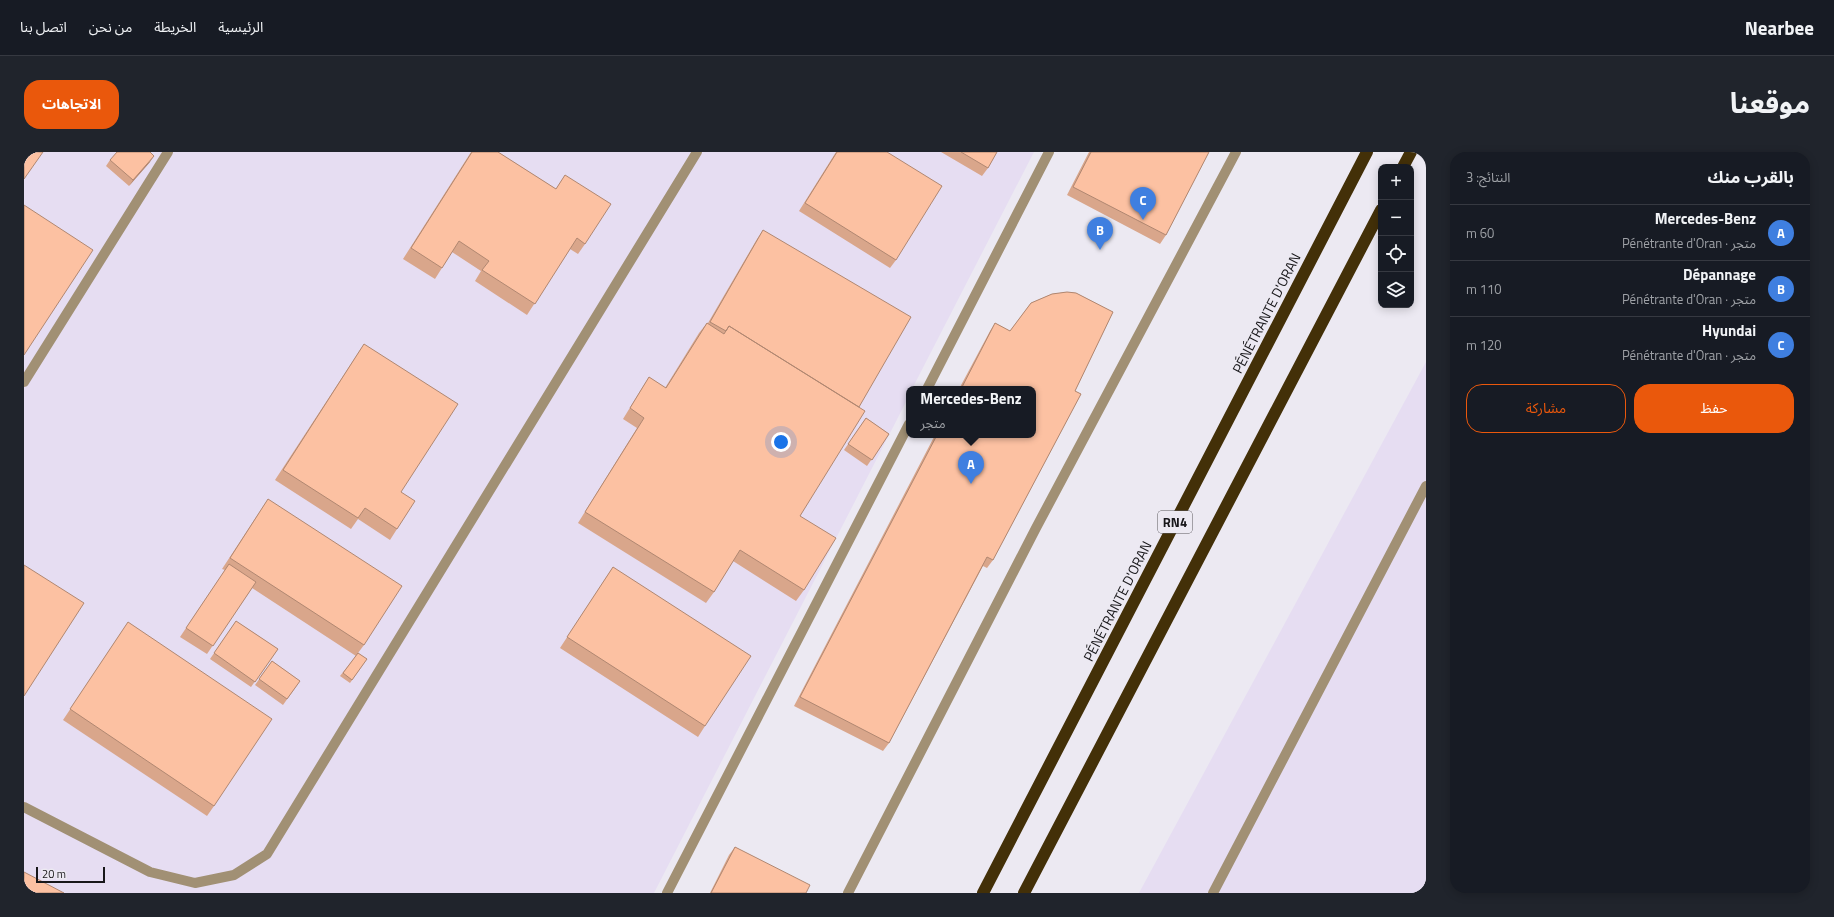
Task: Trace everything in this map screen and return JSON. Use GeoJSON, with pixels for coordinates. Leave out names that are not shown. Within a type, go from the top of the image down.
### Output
{"type":"FeatureCollection","features":[{"type":"Feature","properties":{"kind":"highway","name":"PÉNÉTRANTE D'ORAN"},"geometry":{"type":"LineString","coordinates":[[983,893],[1367,152]]}},
{"type":"Feature","properties":{"kind":"highway"},"geometry":{"type":"LineString","coordinates":[[1405,164],[1411,152]]}},
{"type":"Feature","properties":{"kind":"highway","name":"RN4"},"geometry":{"type":"LineString","coordinates":[[1024,893],[1378,216]]}},
{"type":"Feature","properties":{"kind":"street"},"geometry":{"type":"LineString","coordinates":[[24,382],[168,152]]}},
{"type":"Feature","properties":{"kind":"street"},"geometry":{"type":"LineString","coordinates":[[24,807],[150,872],[195,883],[234,875],[267,854],[697,152]]}},
{"type":"Feature","properties":{"kind":"street"},"geometry":{"type":"LineString","coordinates":[[929,386],[1049,152]]}},
{"type":"Feature","properties":{"kind":"street"},"geometry":{"type":"LineString","coordinates":[[848,893],[1036,528],[1236,152]]}},
{"type":"Feature","properties":{"kind":"street"},"geometry":{"type":"LineString","coordinates":[[667,893],[906,430]]}},
{"type":"Feature","properties":{"kind":"street"},"geometry":{"type":"LineString","coordinates":[[1213,893],[1426,486]]}},
{"type":"Feature","properties":{"kind":"shaded area"},"geometry":{"type":"Polygon","coordinates":[[[24,152],[1034,152],[914,386],[906,386],[906,402],[654,893],[24,893],[24,152]]]}},
{"type":"Feature","properties":{"kind":"shaded area"},"geometry":{"type":"Polygon","coordinates":[[[1426,362],[1426,893],[1139,893],[1426,362]]]}},
{"type":"Feature","properties":{"kind":"building"},"geometry":{"type":"Polygon","coordinates":[[[24,152],[43,152],[24,179],[24,152]]]}},
{"type":"Feature","properties":{"kind":"building"},"geometry":{"type":"Polygon","coordinates":[[[117,152],[150,152],[154,156],[133,180],[110,160],[117,152]]]}},
{"type":"Feature","properties":{"kind":"building"},"geometry":{"type":"Polygon","coordinates":[[[472,152],[498,152],[556,189],[565,175],[611,204],[585,244],[577,238],[535,304],[482,270],[489,261],[459,241],[442,268],[411,248],[472,152]]]}},
{"type":"Feature","properties":{"kind":"building"},"geometry":{"type":"Polygon","coordinates":[[[837,152],[887,152],[942,186],[896,260],[805,203],[837,152]]]}},
{"type":"Feature","properties":{"kind":"building"},"geometry":{"type":"Polygon","coordinates":[[[961,152],[997,152],[988,168],[961,152]]]}},
{"type":"Feature","properties":{"kind":"building"},"geometry":{"type":"Polygon","coordinates":[[[1091,152],[1209,152],[1166,235],[1073,187],[1091,152]]]}},
{"type":"Feature","properties":{"kind":"building"},"geometry":{"type":"Polygon","coordinates":[[[24,205],[93,250],[24,355],[24,205]]]}},
{"type":"Feature","properties":{"kind":"building"},"geometry":{"type":"Polygon","coordinates":[[[763,230],[911,317],[859,407],[729,326],[726,331],[710,322],[763,230]]]}},
{"type":"Feature","properties":{"kind":"building"},"geometry":{"type":"Polygon","coordinates":[[[1067,292],[1076,293],[1113,312],[1075,391],[1081,394],[993,560],[987,557],[889,743],[800,697],[935,438],[1036,438],[1036,386],[963,386],[995,323],[1010,331],[1031,303],[1052,294],[1067,292]]]}},
{"type":"Feature","properties":{"kind":"building"},"geometry":{"type":"Polygon","coordinates":[[[707,323],[724,334],[729,326],[865,411],[800,516],[836,538],[804,590],[740,550],[714,592],[585,512],[644,418],[630,408],[649,377],[666,388],[707,323]]]}},
{"type":"Feature","properties":{"kind":"building"},"geometry":{"type":"Polygon","coordinates":[[[364,344],[458,404],[401,492],[415,501],[397,529],[365,508],[358,518],[283,470],[364,344]]]}},
{"type":"Feature","properties":{"kind":"building"},"geometry":{"type":"Polygon","coordinates":[[[866,418],[889,434],[872,460],[848,444],[866,418]]]}},
{"type":"Feature","properties":{"kind":"building"},"geometry":{"type":"Polygon","coordinates":[[[268,499],[402,586],[364,645],[230,558],[268,499]]]}},
{"type":"Feature","properties":{"kind":"building"},"geometry":{"type":"Polygon","coordinates":[[[229,564],[256,582],[213,646],[186,628],[229,564]]]}},
{"type":"Feature","properties":{"kind":"building"},"geometry":{"type":"Polygon","coordinates":[[[24,565],[84,603],[24,696],[24,565]]]}},
{"type":"Feature","properties":{"kind":"building"},"geometry":{"type":"Polygon","coordinates":[[[613,567],[751,656],[705,726],[567,637],[613,567]]]}},
{"type":"Feature","properties":{"kind":"building"},"geometry":{"type":"Polygon","coordinates":[[[236,621],[278,649],[255,682],[214,653],[236,621]]]}},
{"type":"Feature","properties":{"kind":"building"},"geometry":{"type":"Polygon","coordinates":[[[128,622],[272,719],[214,806],[70,709],[128,622]]]}},
{"type":"Feature","properties":{"kind":"building"},"geometry":{"type":"Polygon","coordinates":[[[358,653],[367,659],[352,680],[343,673],[358,653]]]}},
{"type":"Feature","properties":{"kind":"building"},"geometry":{"type":"Polygon","coordinates":[[[272,661],[300,681],[287,699],[259,679],[272,661]]]}},
{"type":"Feature","properties":{"kind":"building"},"geometry":{"type":"Polygon","coordinates":[[[735,847],[810,885],[806,893],[711,893],[735,847]]]}},
{"type":"Feature","properties":{"kind":"building"},"geometry":{"type":"Polygon","coordinates":[[[24,872],[64,893],[24,893],[24,872]]]}},
{"type":"Feature","properties":{"kind":"place","name":"Hyundai"},"geometry":{"type":"Point","coordinates":[1143,220]}},
{"type":"Feature","properties":{"kind":"place","name":"Dépannage"},"geometry":{"type":"Point","coordinates":[1100,250]}},
{"type":"Feature","properties":{"kind":"place","name":"Mercedes-Benz"},"geometry":{"type":"Point","coordinates":[971,484]}}]}
